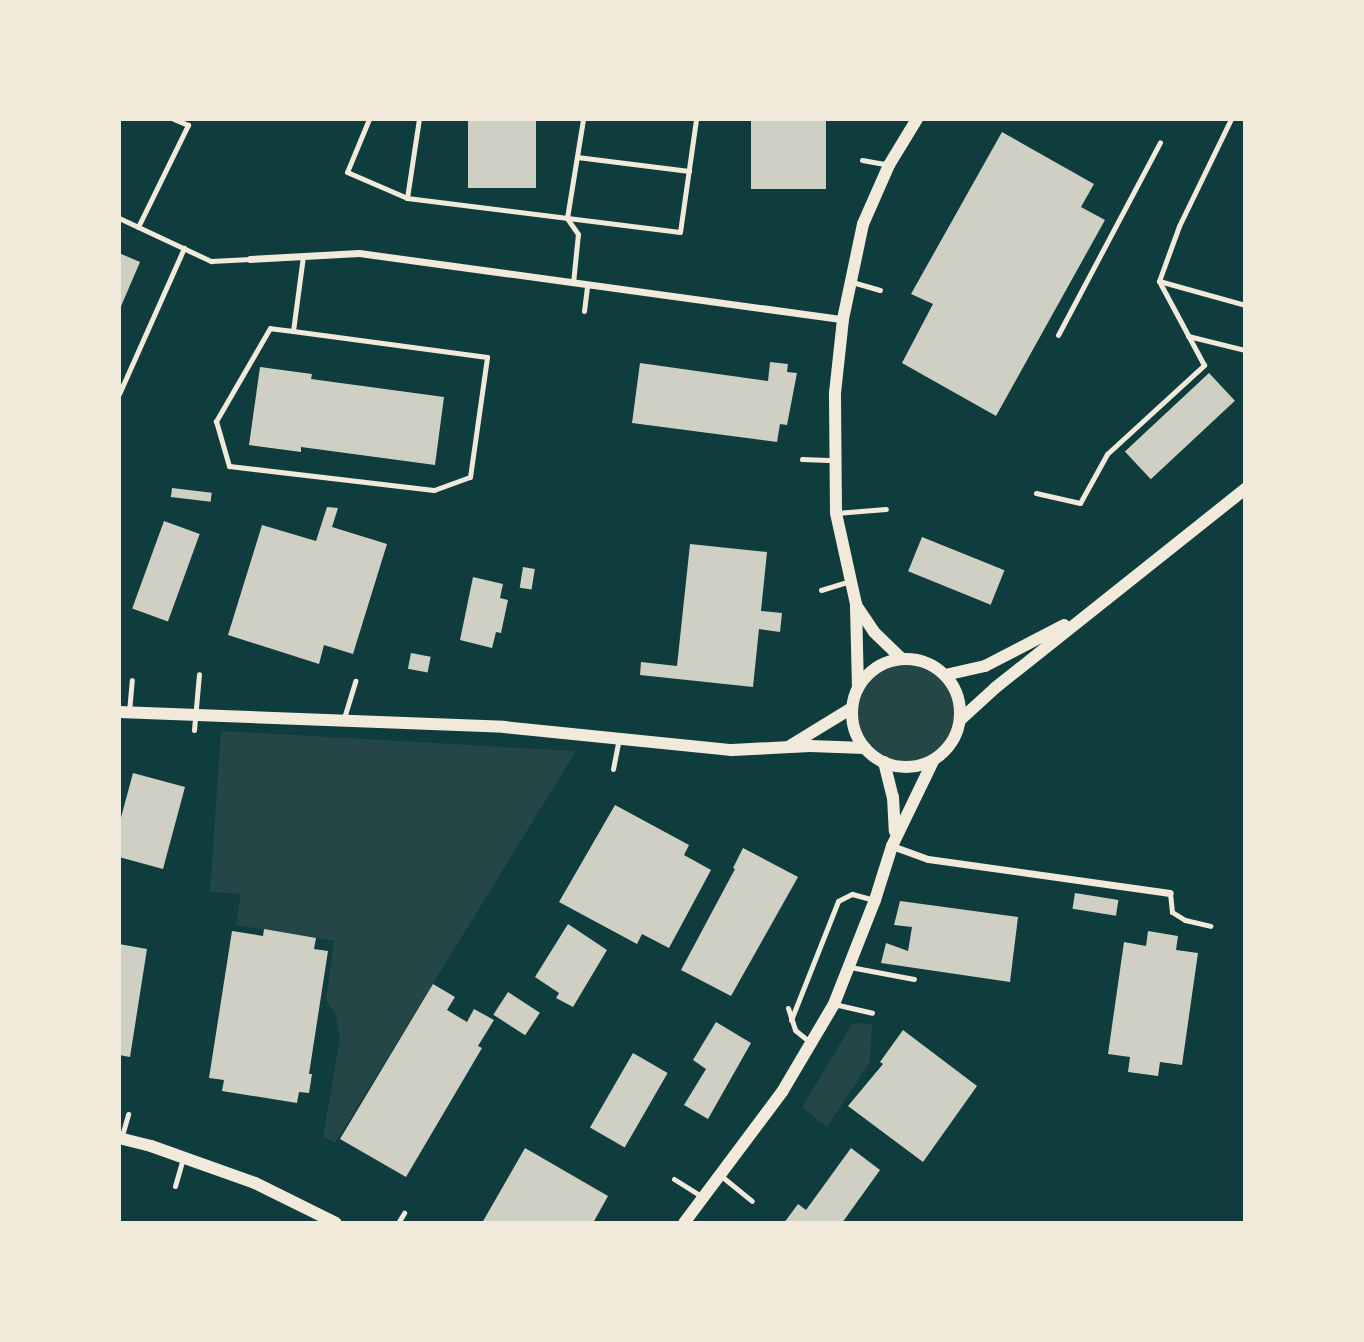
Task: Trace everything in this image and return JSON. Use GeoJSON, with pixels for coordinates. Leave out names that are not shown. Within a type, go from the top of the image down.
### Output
{"type":"FeatureCollection","features":[{"type":"Feature","properties":{"kind":"street"},"geometry":{"type":"LineString","coordinates":[[917,119],[889,165],[863,223],[850,282],[835,393],[836,513],[856,604],[858,688],[852,708],[857,736],[865,748],[884,762],[908,768],[933,761]]}},
{"type":"Feature","properties":{"kind":"street"},"geometry":{"type":"LineString","coordinates":[[250,258],[359,253],[843,319]]}},
{"type":"Feature","properties":{"kind":"street"},"geometry":{"type":"LineString","coordinates":[[960,720],[1086,614],[1245,489]]}},
{"type":"Feature","properties":{"kind":"street"},"geometry":{"type":"LineString","coordinates":[[684,1223],[782,1092],[834,1004],[876,900],[894,841],[933,761],[946,750],[956,736],[960,720],[958,696],[945,675],[932,665],[901,658],[874,632],[856,604]]}},
{"type":"Feature","properties":{"kind":"street"},"geometry":{"type":"LineString","coordinates":[[945,675],[985,666],[1086,614]]}},
{"type":"Feature","properties":{"kind":"street"},"geometry":{"type":"LineString","coordinates":[[858,688],[876,668],[901,658]]}},
{"type":"Feature","properties":{"kind":"street"},"geometry":{"type":"LineString","coordinates":[[785,748],[852,708]]}},
{"type":"Feature","properties":{"kind":"street"},"geometry":{"type":"LineString","coordinates":[[124,712],[504,727],[732,750],[865,748]]}},
{"type":"Feature","properties":{"kind":"street"},"geometry":{"type":"LineString","coordinates":[[884,762],[896,816],[894,841]]}},
{"type":"Feature","properties":{"kind":"street"},"geometry":{"type":"LineString","coordinates":[[894,841],[928,859],[1170,893]]}},
{"type":"Feature","properties":{"kind":"street"},"geometry":{"type":"LineString","coordinates":[[120,1139],[255,1183],[336,1223]]}},
{"type":"Feature","properties":{"kind":"lane"},"geometry":{"type":"LineString","coordinates":[[138,227],[188,125],[174,119]]}},
{"type":"Feature","properties":{"kind":"lane"},"geometry":{"type":"LineString","coordinates":[[369,119],[347,172],[407,198],[680,232],[696,119]]}},
{"type":"Feature","properties":{"kind":"lane"},"geometry":{"type":"LineString","coordinates":[[407,198],[419,119]]}},
{"type":"Feature","properties":{"kind":"lane"},"geometry":{"type":"LineString","coordinates":[[573,283],[578,234],[567,218],[583,119]]}},
{"type":"Feature","properties":{"kind":"lane"},"geometry":{"type":"LineString","coordinates":[[1036,493],[1080,503],[1107,454],[1204,365],[1159,281],[1180,226],[1231,119]]}},
{"type":"Feature","properties":{"kind":"lane"},"geometry":{"type":"LineString","coordinates":[[1058,335],[1160,142]]}},
{"type":"Feature","properties":{"kind":"lane"},"geometry":{"type":"LineString","coordinates":[[577,157],[689,171]]}},
{"type":"Feature","properties":{"kind":"lane"},"geometry":{"type":"LineString","coordinates":[[862,160],[889,165]]}},
{"type":"Feature","properties":{"kind":"lane"},"geometry":{"type":"LineString","coordinates":[[119,218],[211,261],[250,258]]}},
{"type":"Feature","properties":{"kind":"lane"},"geometry":{"type":"LineString","coordinates":[[119,394],[184,248]]}},
{"type":"Feature","properties":{"kind":"lane"},"geometry":{"type":"LineString","coordinates":[[293,331],[303,256]]}},
{"type":"Feature","properties":{"kind":"lane"},"geometry":{"type":"LineString","coordinates":[[1159,281],[1245,305]]}},
{"type":"Feature","properties":{"kind":"lane"},"geometry":{"type":"LineString","coordinates":[[850,282],[880,290]]}},
{"type":"Feature","properties":{"kind":"lane"},"geometry":{"type":"LineString","coordinates":[[584,311],[587,285]]}},
{"type":"Feature","properties":{"kind":"lane"},"geometry":{"type":"LineString","coordinates":[[270,328],[293,331],[487,357],[470,477],[434,490],[229,466],[216,421],[270,328]]}},
{"type":"Feature","properties":{"kind":"lane"},"geometry":{"type":"LineString","coordinates":[[1188,336],[1245,350]]}},
{"type":"Feature","properties":{"kind":"lane"},"geometry":{"type":"LineString","coordinates":[[802,459],[835,460]]}},
{"type":"Feature","properties":{"kind":"lane"},"geometry":{"type":"LineString","coordinates":[[836,513],[886,509]]}},
{"type":"Feature","properties":{"kind":"lane"},"geometry":{"type":"LineString","coordinates":[[821,590],[850,581]]}},
{"type":"Feature","properties":{"kind":"lane"},"geometry":{"type":"LineString","coordinates":[[194,730],[199,674]]}},
{"type":"Feature","properties":{"kind":"lane"},"geometry":{"type":"LineString","coordinates":[[124,712],[132,680]]}},
{"type":"Feature","properties":{"kind":"lane"},"geometry":{"type":"LineString","coordinates":[[344,719],[355,681]]}},
{"type":"Feature","properties":{"kind":"lane"},"geometry":{"type":"LineString","coordinates":[[613,769],[619,739]]}},
{"type":"Feature","properties":{"kind":"lane"},"geometry":{"type":"LineString","coordinates":[[1170,893],[1172,912],[1185,920],[1210,926]]}},
{"type":"Feature","properties":{"kind":"lane"},"geometry":{"type":"LineString","coordinates":[[791,1020],[838,901],[852,894],[876,900]]}},
{"type":"Feature","properties":{"kind":"lane"},"geometry":{"type":"LineString","coordinates":[[850,967],[914,979]]}},
{"type":"Feature","properties":{"kind":"lane"},"geometry":{"type":"LineString","coordinates":[[834,1004],[872,1013]]}},
{"type":"Feature","properties":{"kind":"lane"},"geometry":{"type":"LineString","coordinates":[[788,1008],[794,1030],[811,1043]]}},
{"type":"Feature","properties":{"kind":"lane"},"geometry":{"type":"LineString","coordinates":[[120,1139],[128,1114]]}},
{"type":"Feature","properties":{"kind":"lane"},"geometry":{"type":"LineString","coordinates":[[175,1186],[183,1158]]}},
{"type":"Feature","properties":{"kind":"lane"},"geometry":{"type":"LineString","coordinates":[[720,1175],[752,1201]]}},
{"type":"Feature","properties":{"kind":"lane"},"geometry":{"type":"LineString","coordinates":[[674,1179],[702,1198]]}},
{"type":"Feature","properties":{"kind":"lane"},"geometry":{"type":"LineString","coordinates":[[398,1223],[404,1213]]}},
{"type":"Feature","properties":{"kind":"shaded area"},"geometry":{"type":"Polygon","coordinates":[[[906,659],[927,663],[944,675],[956,692],[960,713],[956,734],[944,751],[927,763],[906,767],[885,763],[868,751],[856,734],[852,713],[856,692],[868,675],[885,663],[906,659]]]}},
{"type":"Feature","properties":{"kind":"shaded area"},"geometry":{"type":"Polygon","coordinates":[[[221,731],[576,751],[335,1143],[323,1137],[340,1038],[335,1014],[326,1000],[334,941],[236,925],[241,894],[210,892],[221,731]]]}},
{"type":"Feature","properties":{"kind":"shaded area"},"geometry":{"type":"Polygon","coordinates":[[[853,1023],[872,1024],[870,1062],[827,1127],[802,1107],[853,1023]]]}},
{"type":"Feature","properties":{"kind":"building"},"geometry":{"type":"Polygon","coordinates":[[[468,119],[536,119],[536,188],[468,188],[468,119]]]}},
{"type":"Feature","properties":{"kind":"building"},"geometry":{"type":"Polygon","coordinates":[[[751,119],[826,119],[826,189],[751,189],[751,119]]]}},
{"type":"Feature","properties":{"kind":"building"},"geometry":{"type":"Polygon","coordinates":[[[1002,132],[1094,184],[1081,207],[1105,220],[996,416],[902,363],[933,304],[911,294],[1002,132]]]}},
{"type":"Feature","properties":{"kind":"building"},"geometry":{"type":"Polygon","coordinates":[[[119,253],[140,262],[119,311],[119,253]]]}},
{"type":"Feature","properties":{"kind":"building"},"geometry":{"type":"Polygon","coordinates":[[[770,362],[788,364],[787,372],[797,373],[787,425],[780,424],[777,442],[632,423],[640,363],[768,381],[770,362]]]}},
{"type":"Feature","properties":{"kind":"building"},"geometry":{"type":"Polygon","coordinates":[[[260,367],[312,374],[311,379],[444,397],[435,465],[301,447],[301,452],[249,445],[260,367]]]}},
{"type":"Feature","properties":{"kind":"building"},"geometry":{"type":"Polygon","coordinates":[[[1209,373],[1235,401],[1151,479],[1125,451],[1209,373]]]}},
{"type":"Feature","properties":{"kind":"building"},"geometry":{"type":"Polygon","coordinates":[[[172,488],[212,493],[211,502],[171,497],[172,488]]]}},
{"type":"Feature","properties":{"kind":"building"},"geometry":{"type":"Polygon","coordinates":[[[327,507],[338,508],[332,527],[387,544],[353,654],[324,645],[319,664],[228,635],[262,525],[316,541],[327,507]]]}},
{"type":"Feature","properties":{"kind":"building"},"geometry":{"type":"Polygon","coordinates":[[[164,521],[200,534],[168,621],[132,608],[164,521]]]}},
{"type":"Feature","properties":{"kind":"building"},"geometry":{"type":"Polygon","coordinates":[[[922,537],[1005,570],[991,605],[908,571],[922,537]]]}},
{"type":"Feature","properties":{"kind":"building"},"geometry":{"type":"Polygon","coordinates":[[[690,544],[767,552],[761,611],[782,613],[780,632],[759,629],[753,687],[640,675],[641,662],[677,666],[690,544]]]}},
{"type":"Feature","properties":{"kind":"building"},"geometry":{"type":"Polygon","coordinates":[[[523,567],[535,569],[532,590],[520,588],[523,567]]]}},
{"type":"Feature","properties":{"kind":"building"},"geometry":{"type":"Polygon","coordinates":[[[473,577],[503,584],[500,598],[508,600],[501,633],[496,632],[492,648],[460,640],[473,577]]]}},
{"type":"Feature","properties":{"kind":"building"},"geometry":{"type":"Polygon","coordinates":[[[411,653],[431,657],[428,673],[408,669],[411,653]]]}},
{"type":"Feature","properties":{"kind":"building"},"geometry":{"type":"Polygon","coordinates":[[[133,773],[185,787],[163,869],[119,857],[119,825],[133,773]]]}},
{"type":"Feature","properties":{"kind":"building"},"geometry":{"type":"Polygon","coordinates":[[[615,805],[689,845],[684,855],[711,870],[669,948],[642,934],[637,944],[559,902],[615,805]]]}},
{"type":"Feature","properties":{"kind":"building"},"geometry":{"type":"Polygon","coordinates":[[[743,848],[798,877],[731,996],[681,970],[735,869],[733,868],[743,848]]]}},
{"type":"Feature","properties":{"kind":"building"},"geometry":{"type":"Polygon","coordinates":[[[1075,893],[1118,900],[1116,916],[1072,909],[1075,893]]]}},
{"type":"Feature","properties":{"kind":"building"},"geometry":{"type":"Polygon","coordinates":[[[900,901],[1018,917],[1010,982],[881,963],[886,943],[908,951],[912,927],[894,925],[900,901]]]}},
{"type":"Feature","properties":{"kind":"building"},"geometry":{"type":"Polygon","coordinates":[[[568,924],[607,950],[573,1007],[556,998],[559,993],[535,977],[568,924]]]}},
{"type":"Feature","properties":{"kind":"building"},"geometry":{"type":"Polygon","coordinates":[[[264,929],[316,938],[314,949],[328,951],[309,1074],[312,1074],[309,1093],[299,1092],[297,1103],[222,1091],[224,1080],[209,1078],[232,931],[263,936],[264,929]]]}},
{"type":"Feature","properties":{"kind":"building"},"geometry":{"type":"Polygon","coordinates":[[[1148,931],[1178,936],[1176,950],[1198,953],[1182,1065],[1160,1062],[1158,1076],[1128,1072],[1130,1057],[1108,1054],[1124,942],[1146,946],[1148,931]]]}},
{"type":"Feature","properties":{"kind":"building"},"geometry":{"type":"Polygon","coordinates":[[[119,944],[147,949],[130,1057],[119,1055],[119,944]]]}},
{"type":"Feature","properties":{"kind":"building"},"geometry":{"type":"Polygon","coordinates":[[[433,984],[455,997],[447,1010],[467,1022],[474,1009],[494,1020],[478,1046],[482,1048],[406,1177],[340,1139],[433,984]]]}},
{"type":"Feature","properties":{"kind":"building"},"geometry":{"type":"Polygon","coordinates":[[[508,992],[540,1013],[525,1035],[493,1015],[508,992]]]}},
{"type":"Feature","properties":{"kind":"building"},"geometry":{"type":"Polygon","coordinates":[[[716,1022],[751,1043],[708,1119],[684,1105],[706,1069],[693,1060],[716,1022]]]}},
{"type":"Feature","properties":{"kind":"building"},"geometry":{"type":"Polygon","coordinates":[[[903,1030],[977,1086],[923,1162],[848,1106],[883,1064],[880,1062],[903,1030]]]}},
{"type":"Feature","properties":{"kind":"building"},"geometry":{"type":"Polygon","coordinates":[[[633,1053],[668,1073],[625,1147],[590,1127],[633,1053]]]}},
{"type":"Feature","properties":{"kind":"building"},"geometry":{"type":"Polygon","coordinates":[[[525,1148],[608,1196],[593,1223],[482,1223],[525,1148]]]}},
{"type":"Feature","properties":{"kind":"building"},"geometry":{"type":"Polygon","coordinates":[[[851,1148],[880,1170],[842,1223],[784,1223],[798,1204],[806,1210],[851,1148]]]}}]}
